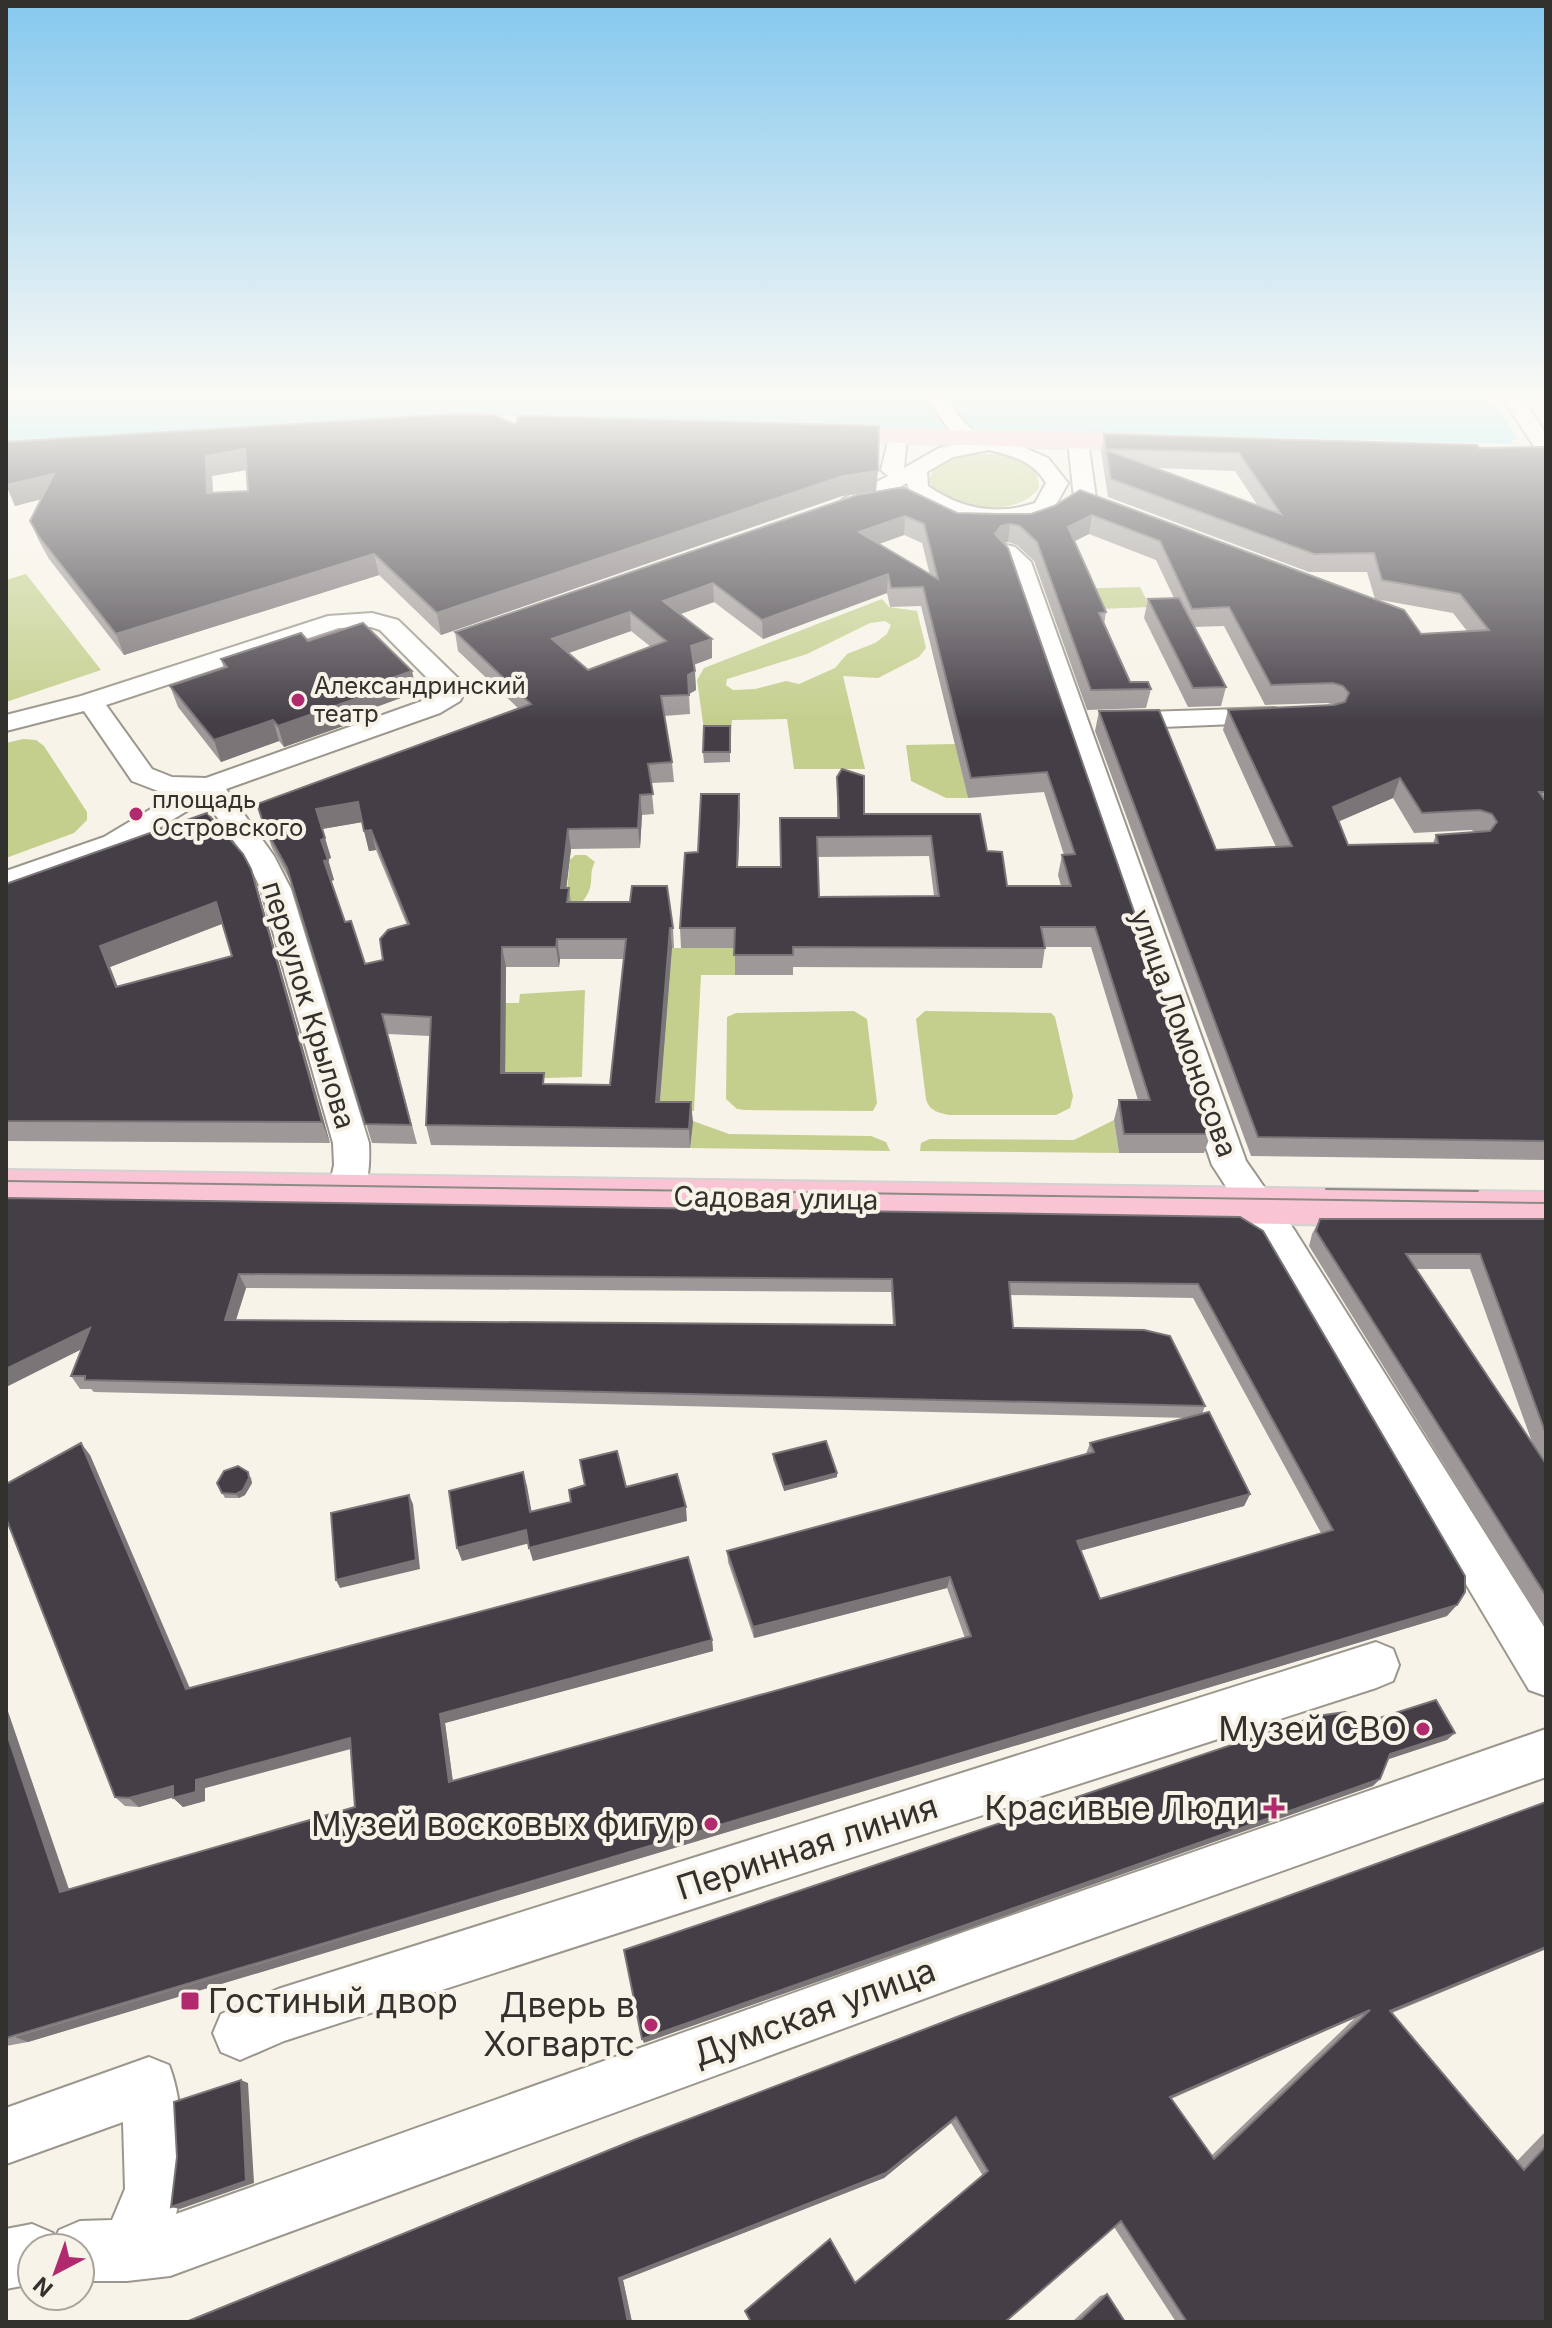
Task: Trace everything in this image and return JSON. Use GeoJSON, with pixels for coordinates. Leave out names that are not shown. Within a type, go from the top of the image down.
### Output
{"type":"FeatureCollection","features":[{"type":"Feature","properties":{"kind":"main road","name":"Садовая улица"},"geometry":{"type":"LineString","coordinates":[[6,1160],[349,1178],[1248,1192],[1546,1210]]}},
{"type":"Feature","properties":{"kind":"main road","name":"Садовая улица"},"geometry":{"type":"LineString","coordinates":[[6,1187],[349,1178]]}},
{"type":"Feature","properties":{"kind":"main road","name":"Садовая улица"},"geometry":{"type":"LineString","coordinates":[[1248,1192],[1546,1182]]}},
{"type":"Feature","properties":{"kind":"street"},"geometry":{"type":"LineString","coordinates":[[825,513],[849,505]]}},
{"type":"Feature","properties":{"kind":"street"},"geometry":{"type":"LineString","coordinates":[[941,505],[981,517],[1005,518],[1028,513],[1045,505]]}},
{"type":"Feature","properties":{"kind":"street"},"geometry":{"type":"LineString","coordinates":[[981,517],[1013,546],[1028,513]]}},
{"type":"Feature","properties":{"kind":"street","name":"улица Ломоносова"},"geometry":{"type":"LineString","coordinates":[[1013,546],[1230,1165],[1546,1673]]}},
{"type":"Feature","properties":{"kind":"street"},"geometry":{"type":"LineString","coordinates":[[6,723],[90,702],[337,621],[372,620],[389,625],[454,688],[442,701],[209,786],[114,843],[6,882]]}},
{"type":"Feature","properties":{"kind":"street"},"geometry":{"type":"LineString","coordinates":[[419,654],[444,645]]}},
{"type":"Feature","properties":{"kind":"street"},"geometry":{"type":"LineString","coordinates":[[90,702],[142,775],[168,785],[209,786]]}},
{"type":"Feature","properties":{"kind":"street"},"geometry":{"type":"LineString","coordinates":[[1074,721],[1296,715]]}},
{"type":"Feature","properties":{"kind":"street","name":"переулок Крылова"},"geometry":{"type":"LineString","coordinates":[[209,786],[259,856],[276,889],[351,1143],[349,1178]]}},
{"type":"Feature","properties":{"kind":"street","name":"Перинная линия"},"geometry":{"type":"LineString","coordinates":[[240,2033],[278,2016],[1376,1665]]}},
{"type":"Feature","properties":{"kind":"street","name":"Думская улица"},"geometry":{"type":"LineString","coordinates":[[103,2251],[170,2246],[981,1952],[1546,1753]]}},
{"type":"Feature","properties":{"kind":"street"},"geometry":{"type":"LineString","coordinates":[[6,2136],[149,2085],[154,2189],[145,2221],[103,2251]]}},
{"type":"Feature","properties":{"kind":"green space"},"geometry":{"type":"Polygon","coordinates":[[[961,505],[1012,505],[999,508],[961,505]]]}},
{"type":"Feature","properties":{"kind":"green space"},"geometry":{"type":"Polygon","coordinates":[[[26,574],[101,670],[6,702],[6,580],[26,574]]]}},
{"type":"Feature","properties":{"kind":"green space"},"geometry":{"type":"Polygon","coordinates":[[[1140,587],[1150,607],[1075,610],[1066,589],[1140,587]]]}},
{"type":"Feature","properties":{"kind":"green space"},"geometry":{"type":"Polygon","coordinates":[[[882,599],[889,607],[917,611],[926,648],[919,657],[878,678],[843,676],[865,769],[794,769],[787,719],[732,720],[731,737],[705,737],[697,680],[704,668],[882,599]],[[885,621],[870,623],[807,654],[727,679],[726,685],[733,690],[755,689],[786,681],[799,684],[835,668],[847,654],[875,643],[887,634],[891,625],[885,621]]]}},
{"type":"Feature","properties":{"kind":"green space"},"geometry":{"type":"Polygon","coordinates":[[[36,740],[44,746],[87,812],[87,820],[74,833],[6,858],[6,743],[36,740]]]}},
{"type":"Feature","properties":{"kind":"green space"},"geometry":{"type":"Polygon","coordinates":[[[955,744],[968,798],[946,798],[911,781],[906,745],[955,744]]]}},
{"type":"Feature","properties":{"kind":"green space"},"geometry":{"type":"Polygon","coordinates":[[[575,855],[586,855],[595,862],[591,886],[582,902],[566,902],[570,860],[575,855]]]}},
{"type":"Feature","properties":{"kind":"green space"},"geometry":{"type":"Polygon","coordinates":[[[672,948],[736,948],[735,975],[701,975],[694,1111],[659,1112],[672,948]]]}},
{"type":"Feature","properties":{"kind":"green space"},"geometry":{"type":"Polygon","coordinates":[[[585,990],[582,1077],[505,1079],[505,1003],[519,1003],[520,994],[585,990]]]}},
{"type":"Feature","properties":{"kind":"green space"},"geometry":{"type":"Polygon","coordinates":[[[854,1011],[867,1019],[877,1103],[873,1111],[745,1110],[737,1109],[726,1099],[727,1017],[736,1013],[854,1011]]]}},
{"type":"Feature","properties":{"kind":"green space"},"geometry":{"type":"Polygon","coordinates":[[[925,1011],[1051,1013],[1055,1017],[1073,1096],[1070,1108],[1056,1115],[949,1115],[932,1109],[926,1099],[916,1019],[925,1011]]]}},
{"type":"Feature","properties":{"kind":"green space"},"geometry":{"type":"Polygon","coordinates":[[[1114,1120],[1119,1153],[920,1151],[921,1143],[930,1139],[1074,1140],[1114,1120]]]}},
{"type":"Feature","properties":{"kind":"green space"},"geometry":{"type":"Polygon","coordinates":[[[693,1121],[729,1134],[871,1136],[886,1142],[890,1151],[690,1148],[693,1121]]]}},
{"type":"Feature","properties":{"kind":"building"},"geometry":{"type":"Polygon","coordinates":[[[38,505],[758,505],[437,613],[374,554],[116,634],[30,521],[38,505]]]}},
{"type":"Feature","properties":{"kind":"building"},"geometry":{"type":"Polygon","coordinates":[[[829,505],[940,505],[957,513],[1031,514],[1056,505],[1120,505],[1404,610],[1421,634],[1489,630],[1460,594],[1382,580],[1374,553],[1314,554],[1180,505],[1255,505],[1281,514],[1275,505],[1546,505],[1546,792],[1539,792],[1546,802],[1546,1141],[1258,1137],[1099,711],[1159,710],[1216,850],[1292,846],[1228,710],[1334,705],[1345,702],[1349,693],[1343,686],[1333,683],[1271,685],[1229,607],[1192,609],[1160,541],[1092,515],[1068,527],[1106,612],[1099,613],[1130,682],[1148,682],[1151,689],[1091,690],[1037,542],[1020,526],[1010,524],[1001,526],[995,534],[1008,548],[1211,1134],[1124,1134],[1119,1100],[1150,1100],[1095,927],[1041,927],[1045,948],[793,947],[793,955],[734,955],[735,928],[680,928],[685,853],[698,852],[701,794],[739,794],[737,867],[781,867],[780,818],[839,818],[837,777],[842,769],[864,776],[864,814],[980,814],[987,851],[1002,852],[1007,886],[1071,886],[1062,855],[1075,854],[1047,772],[971,778],[923,587],[891,588],[888,574],[762,620],[713,583],[663,601],[712,639],[691,646],[695,671],[688,675],[689,695],[661,696],[672,762],[648,764],[653,794],[640,795],[638,828],[568,829],[561,888],[569,888],[567,902],[630,902],[632,886],[667,886],[673,928],[670,928],[656,1102],[691,1102],[689,1129],[426,1125],[431,1017],[382,1014],[411,1125],[365,1124],[287,868],[265,828],[257,804],[531,704],[455,632],[829,505]],[[905,516],[859,532],[938,579],[924,524],[905,516]],[[630,612],[552,639],[588,670],[666,641],[630,612]],[[1400,778],[1333,807],[1348,845],[1438,843],[1436,835],[1490,831],[1497,822],[1492,814],[1480,810],[1422,813],[1400,778]],[[358,802],[316,809],[325,838],[321,840],[328,860],[324,861],[345,922],[351,921],[365,964],[383,960],[380,939],[388,930],[409,924],[371,830],[364,831],[358,802]],[[931,836],[817,837],[819,897],[939,896],[931,836]],[[557,939],[556,947],[502,947],[501,1073],[544,1073],[543,1084],[610,1085],[626,939],[557,939]]]}},
{"type":"Feature","properties":{"kind":"building"},"geometry":{"type":"Polygon","coordinates":[[[1179,598],[1226,687],[1193,688],[1148,599],[1179,598]]]}},
{"type":"Feature","properties":{"kind":"building","name":"Александринский театр"},"geometry":{"type":"Polygon","coordinates":[[[363,623],[412,671],[356,691],[361,697],[278,726],[273,720],[214,740],[170,686],[227,667],[221,659],[301,633],[308,641],[363,623]]]}},
{"type":"Feature","properties":{"kind":"building"},"geometry":{"type":"Polygon","coordinates":[[[704,726],[730,726],[730,752],[703,752],[704,726]]]}},
{"type":"Feature","properties":{"kind":"building"},"geometry":{"type":"Polygon","coordinates":[[[207,813],[243,854],[251,869],[322,1122],[6,1121],[6,884],[207,813]],[[216,902],[100,946],[116,987],[232,956],[216,902]]]}},
{"type":"Feature","properties":{"kind":"building"},"geometry":{"type":"Polygon","coordinates":[[[6,1198],[1240,1217],[1263,1231],[1465,1576],[1465,1592],[1457,1605],[6,2038],[6,1731],[60,1892],[355,1807],[350,1738],[196,1780],[196,1792],[173,1798],[173,1786],[129,1798],[115,1797],[6,1518],[6,1484],[81,1443],[186,1689],[688,1557],[712,1640],[440,1714],[449,1782],[971,1636],[950,1577],[753,1627],[727,1551],[1094,1452],[1090,1443],[1209,1412],[1250,1494],[1077,1541],[1100,1599],[1333,1530],[1198,1284],[1009,1282],[1013,1328],[1144,1330],[1170,1336],[1205,1406],[85,1380],[85,1376],[71,1376],[90,1328],[6,1369],[6,1198]],[[239,1274],[225,1320],[895,1325],[892,1279],[239,1274]]]}},
{"type":"Feature","properties":{"kind":"building"},"geometry":{"type":"Polygon","coordinates":[[[1320,1219],[1546,1219],[1546,1434],[1480,1254],[1406,1254],[1546,1464],[1546,1596],[1316,1231],[1320,1219]]]}},
{"type":"Feature","properties":{"kind":"building"},"geometry":{"type":"Polygon","coordinates":[[[826,1441],[837,1473],[784,1487],[773,1454],[826,1441]]]}},
{"type":"Feature","properties":{"kind":"building"},"geometry":{"type":"Polygon","coordinates":[[[617,1451],[626,1487],[677,1474],[686,1507],[529,1548],[526,1530],[457,1548],[449,1491],[523,1472],[530,1512],[571,1502],[569,1490],[585,1485],[580,1460],[617,1451]]]}},
{"type":"Feature","properties":{"kind":"building"},"geometry":{"type":"Polygon","coordinates":[[[238,1466],[248,1472],[249,1478],[243,1490],[236,1494],[222,1493],[217,1483],[224,1471],[238,1466]]]}},
{"type":"Feature","properties":{"kind":"building"},"geometry":{"type":"Polygon","coordinates":[[[409,1495],[416,1560],[336,1580],[331,1513],[409,1495]]]}},
{"type":"Feature","properties":{"kind":"building"},"geometry":{"type":"Polygon","coordinates":[[[1436,1700],[1455,1733],[1390,1754],[1380,1779],[642,2039],[624,1950],[1317,1716],[1345,1712],[1367,1722],[1436,1700]]]}},
{"type":"Feature","properties":{"kind":"building"},"geometry":{"type":"Polygon","coordinates":[[[1546,1802],[1546,1947],[1390,2011],[1524,2170],[1546,2146],[1546,2322],[1187,2322],[1121,2221],[1005,2322],[751,2322],[745,2311],[830,2239],[855,2283],[988,2171],[956,2117],[886,2173],[619,2278],[628,2322],[186,2322],[634,2140],[962,2015],[1546,1802]],[[1370,2010],[1170,2097],[1214,2159],[1370,2010]]]}},
{"type":"Feature","properties":{"kind":"building"},"geometry":{"type":"Polygon","coordinates":[[[241,2080],[246,2181],[171,2207],[177,2157],[174,2102],[241,2080]]]}},
{"type":"Feature","properties":{"kind":"building"},"geometry":{"type":"Polygon","coordinates":[[[1107,2294],[1125,2322],[1078,2322],[1107,2294]]]}},
{"type":"Feature","properties":{"kind":"tram line"},"geometry":{"type":"LineString","coordinates":[[6,1181],[1546,1203]]}},
{"type":"Feature","properties":{"kind":"tram line"},"geometry":{"type":"LineString","coordinates":[[1326,1189],[1478,1191]]}},
{"type":"Feature","properties":{"kind":"place","name":"Александринский театр"},"geometry":{"type":"Point","coordinates":[298,700]}},
{"type":"Feature","properties":{"kind":"place","name":"площадь Островского"},"geometry":{"type":"Point","coordinates":[136,814]}},
{"type":"Feature","properties":{"kind":"place","name":"Музей СВО"},"geometry":{"type":"Point","coordinates":[1423,1729]}},
{"type":"Feature","properties":{"kind":"place","name":"Красивые Люди"},"geometry":{"type":"Point","coordinates":[1274,1808]}},
{"type":"Feature","properties":{"kind":"place","name":"Музей восковых фигур"},"geometry":{"type":"Point","coordinates":[711,1824]}},
{"type":"Feature","properties":{"kind":"place","name":"Гостиный двор"},"geometry":{"type":"Point","coordinates":[190,2001]}},
{"type":"Feature","properties":{"kind":"place","name":"Дверь в Хогвартс"},"geometry":{"type":"Point","coordinates":[651,2025]}}]}
